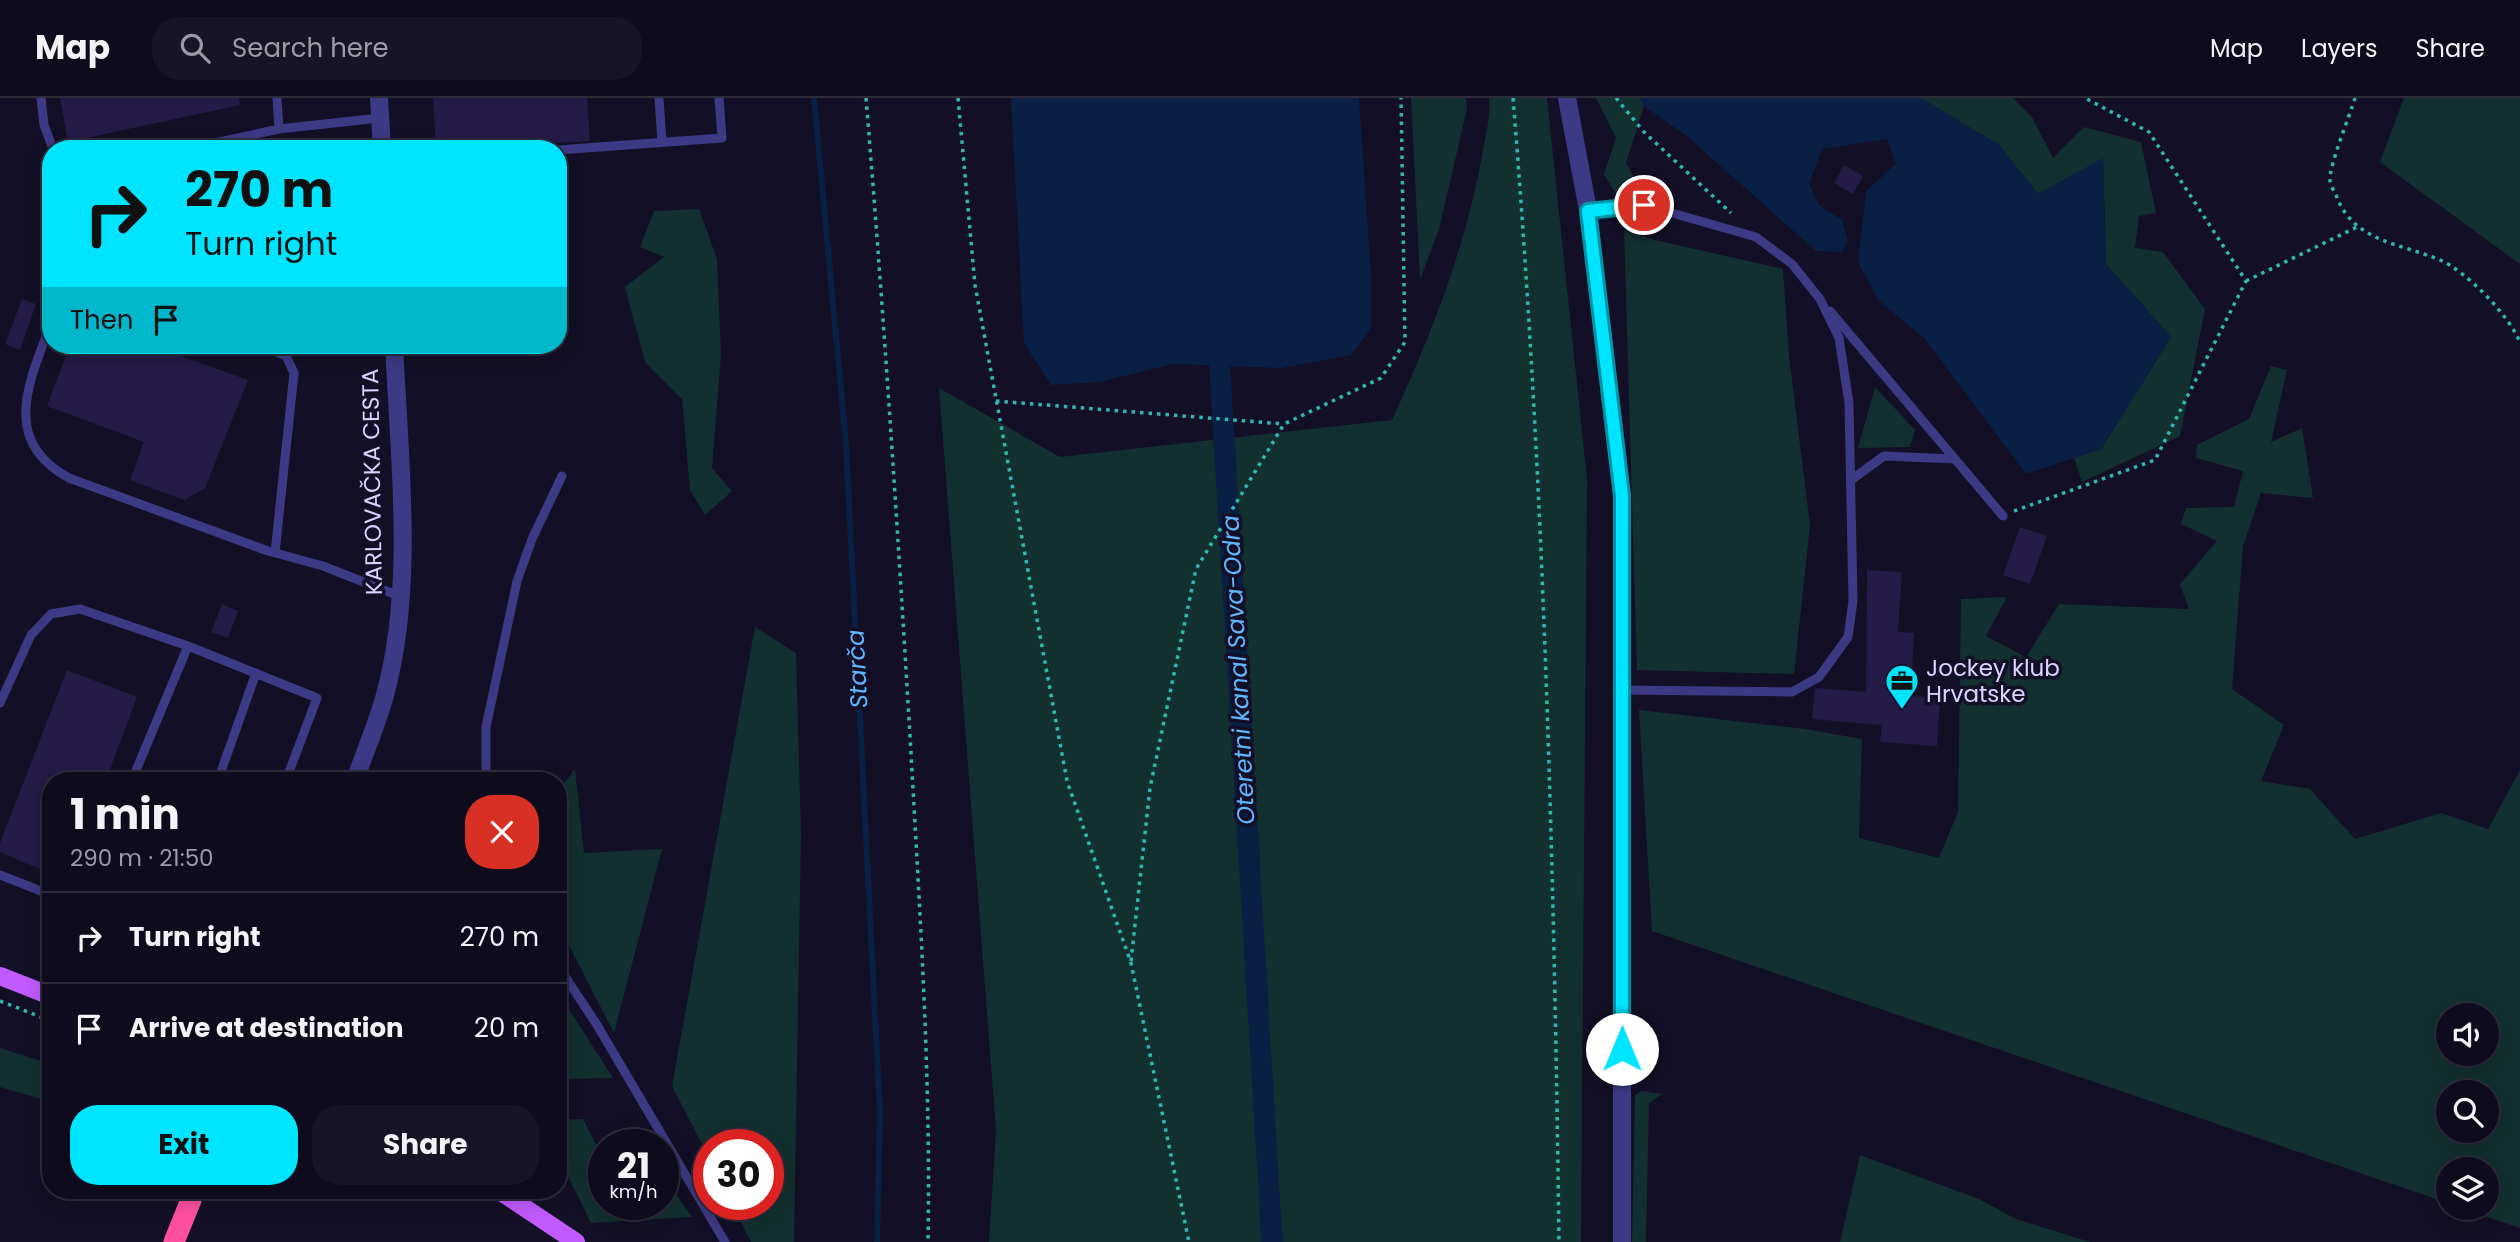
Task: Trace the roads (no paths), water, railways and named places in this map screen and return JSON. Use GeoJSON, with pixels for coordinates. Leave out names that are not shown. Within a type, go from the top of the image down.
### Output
{"type":"FeatureCollection","features":[{"type":"Feature","properties":{"kind":"highway"},"geometry":{"type":"LineString","coordinates":[[174,1242],[191,1199]]}},
{"type":"Feature","properties":{"kind":"main road"},"geometry":{"type":"LineString","coordinates":[[0,976],[42,992]]}},
{"type":"Feature","properties":{"kind":"main road"},"geometry":{"type":"LineString","coordinates":[[512,1199],[576,1242]]}},
{"type":"Feature","properties":{"kind":"street"},"geometry":{"type":"LineString","coordinates":[[379,98],[381,140]]}},
{"type":"Feature","properties":{"kind":"street"},"geometry":{"type":"LineString","coordinates":[[1567,98],[1588,211],[1622,496],[1622,1242]]}},
{"type":"Feature","properties":{"kind":"street","name":"KARLOVAČKA CESTA"},"geometry":{"type":"LineString","coordinates":[[358,772],[386,694],[400,596],[402,526],[394,354]]}},
{"type":"Feature","properties":{"kind":"lane"},"geometry":{"type":"LineString","coordinates":[[41,98],[44,125],[50,140]]}},
{"type":"Feature","properties":{"kind":"lane"},"geometry":{"type":"LineString","coordinates":[[276,98],[279,129]]}},
{"type":"Feature","properties":{"kind":"lane"},"geometry":{"type":"LineString","coordinates":[[659,98],[662,142]]}},
{"type":"Feature","properties":{"kind":"lane"},"geometry":{"type":"LineString","coordinates":[[567,149],[722,138],[719,98]]}},
{"type":"Feature","properties":{"kind":"lane"},"geometry":{"type":"LineString","coordinates":[[228,140],[279,129],[379,118]]}},
{"type":"Feature","properties":{"kind":"lane"},"geometry":{"type":"LineString","coordinates":[[1588,211],[1644,205],[1756,237],[1792,264],[2003,516]]}},
{"type":"Feature","properties":{"kind":"lane"},"geometry":{"type":"LineString","coordinates":[[1622,690],[1792,692],[1819,677],[1848,637],[1853,601],[1849,403],[1839,338],[1820,299]]}},
{"type":"Feature","properties":{"kind":"lane"},"geometry":{"type":"LineString","coordinates":[[42,349],[21,411],[25,436],[38,456],[69,478],[275,553],[323,566],[400,596]]}},
{"type":"Feature","properties":{"kind":"lane"},"geometry":{"type":"LineString","coordinates":[[275,553],[294,373],[286,356],[281,354]]}},
{"type":"Feature","properties":{"kind":"lane"},"geometry":{"type":"LineString","coordinates":[[1851,480],[1884,456],[1955,459]]}},
{"type":"Feature","properties":{"kind":"lane"},"geometry":{"type":"LineString","coordinates":[[486,772],[486,727],[517,581],[532,539],[562,476]]}},
{"type":"Feature","properties":{"kind":"lane"},"geometry":{"type":"LineString","coordinates":[[0,703],[31,635],[51,614],[80,609],[188,646],[317,698],[289,772]]}},
{"type":"Feature","properties":{"kind":"lane"},"geometry":{"type":"LineString","coordinates":[[135,772],[188,646]]}},
{"type":"Feature","properties":{"kind":"lane"},"geometry":{"type":"LineString","coordinates":[[221,772],[256,673]]}},
{"type":"Feature","properties":{"kind":"lane"},"geometry":{"type":"LineString","coordinates":[[0,875],[42,891]]}},
{"type":"Feature","properties":{"kind":"lane"},"geometry":{"type":"LineString","coordinates":[[567,979],[725,1242]]}},
{"type":"Feature","properties":{"kind":"water"},"geometry":{"type":"Polygon","coordinates":[[[1011,98],[1359,98],[1371,274],[1371,329],[1351,355],[1282,368],[1174,364],[1100,382],[1051,385],[1024,343],[1011,98]]]}},
{"type":"Feature","properties":{"kind":"water"},"geometry":{"type":"Polygon","coordinates":[[[1640,98],[1921,98],[1999,145],[2038,194],[2103,158],[2106,264],[2171,337],[2101,449],[2026,474],[1924,338],[1878,300],[1858,262],[1866,191],[1896,164],[1887,139],[1822,149],[1809,184],[1819,205],[1842,220],[1848,240],[1842,252],[1816,251],[1688,137],[1644,106],[1640,98]]]}},
{"type":"Feature","properties":{"kind":"waterway","name":"Starča"},"geometry":{"type":"LineString","coordinates":[[814,98],[846,444],[880,1113],[877,1242]]}},
{"type":"Feature","properties":{"kind":"waterway","name":"Oteretni kanal Sava-Odra"},"geometry":{"type":"LineString","coordinates":[[1218,338],[1272,1242]]}},
{"type":"Feature","properties":{"kind":"place","name":"Jockey klub Hrvatske"},"geometry":{"type":"Point","coordinates":[1902,711]}}]}
